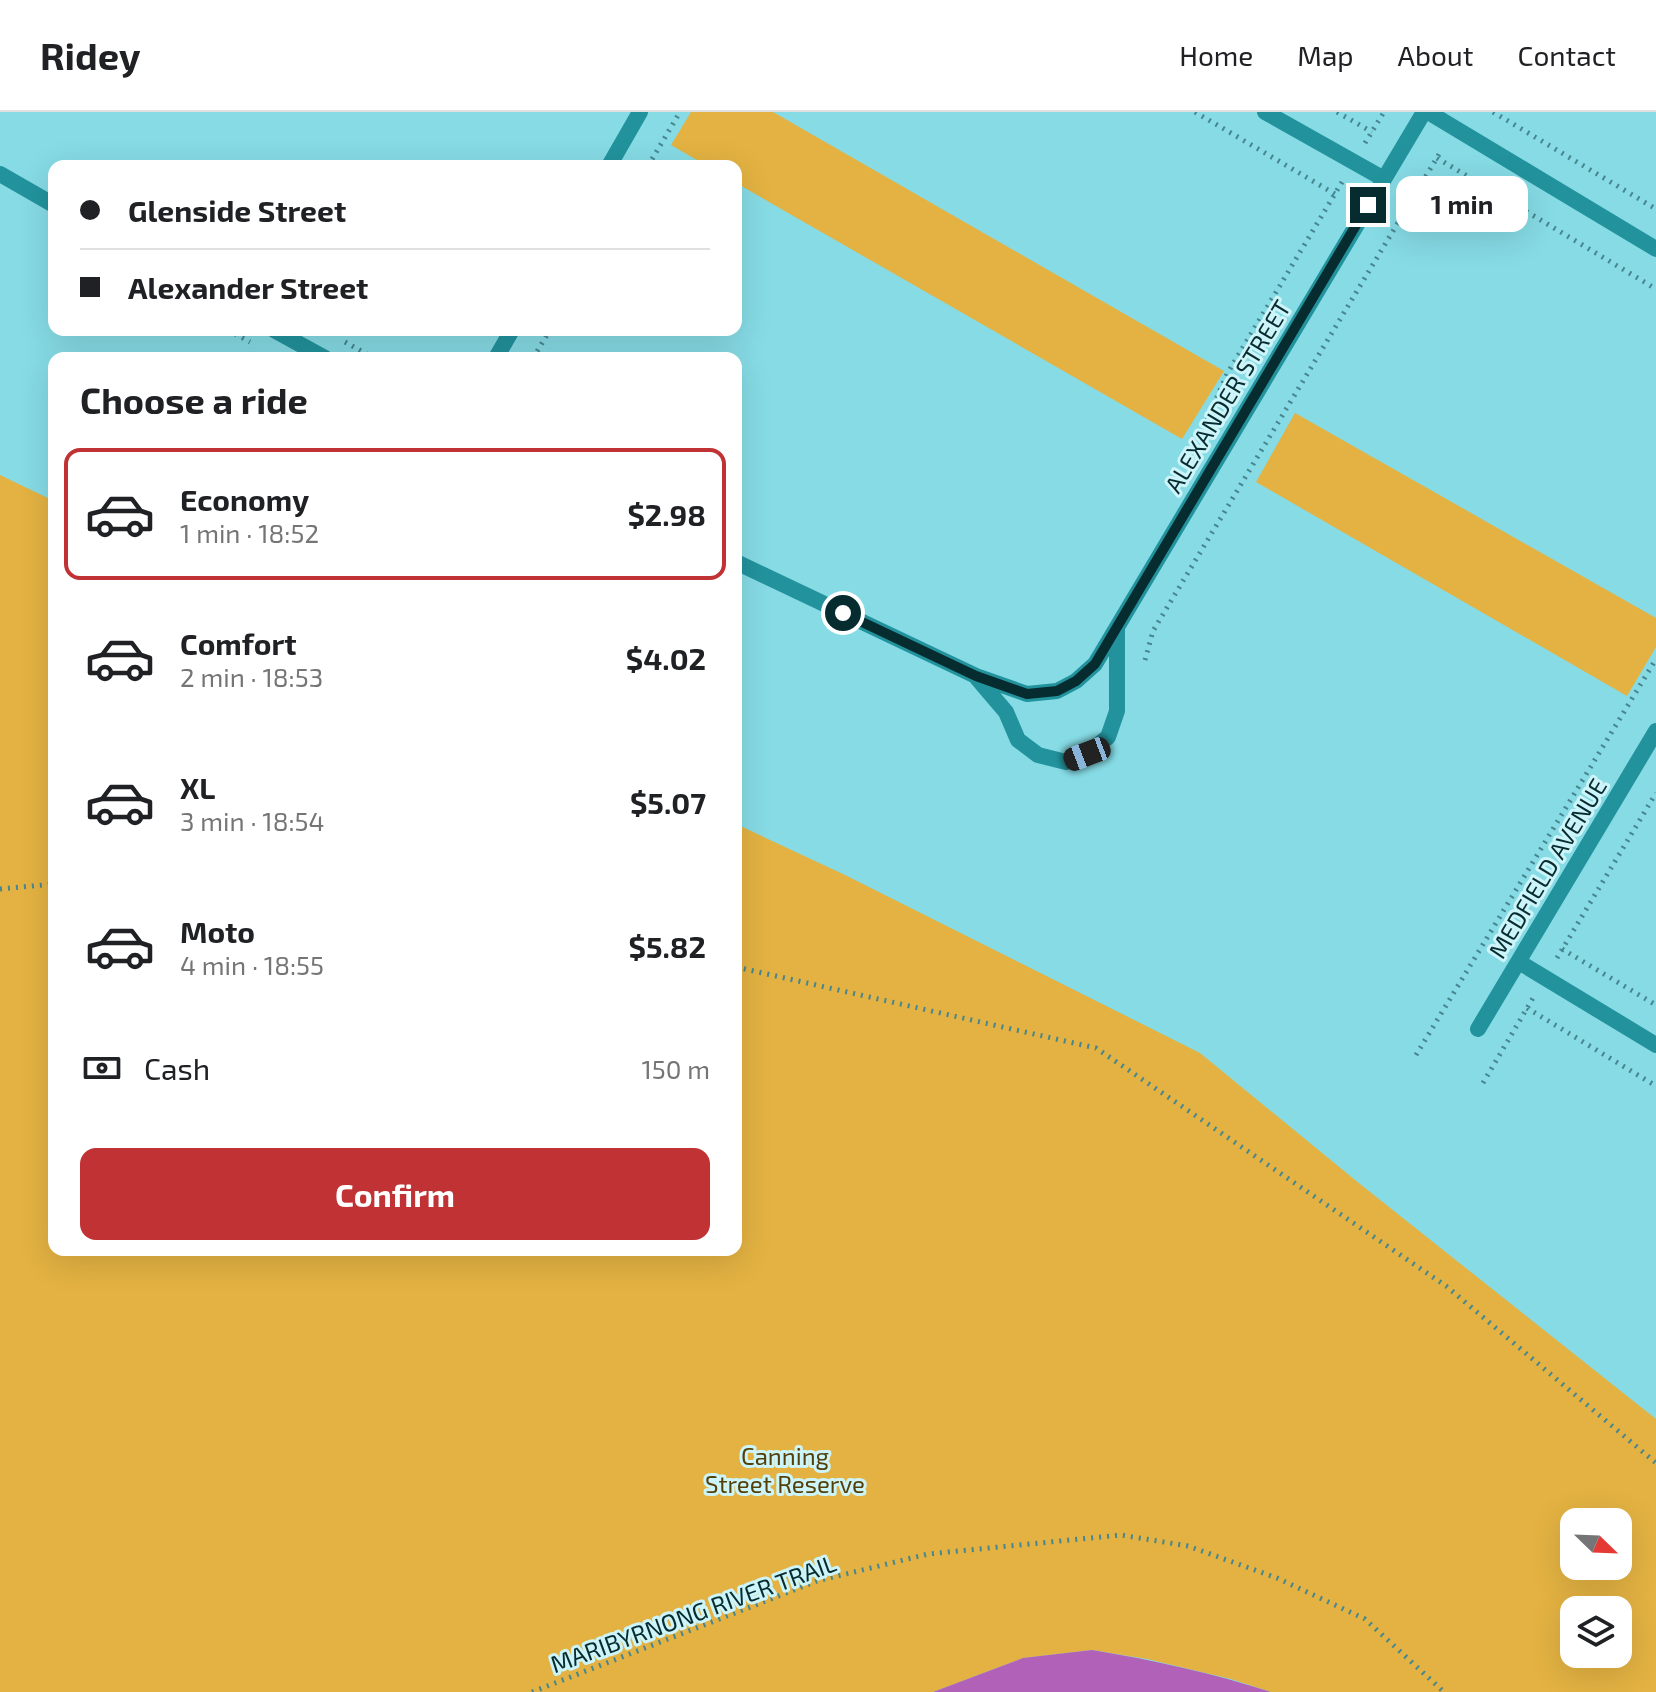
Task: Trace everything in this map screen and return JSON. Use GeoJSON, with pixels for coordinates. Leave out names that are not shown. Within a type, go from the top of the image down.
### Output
{"type":"FeatureCollection","features":[{"type":"Feature","properties":{"kind":"street"},"geometry":{"type":"LineString","coordinates":[[612,160],[640,112]]}},
{"type":"Feature","properties":{"kind":"street"},"geometry":{"type":"LineString","coordinates":[[1265,112],[1384,179]]}},
{"type":"Feature","properties":{"kind":"street"},"geometry":{"type":"LineString","coordinates":[[1426,112],[1656,249]]}},
{"type":"Feature","properties":{"kind":"street","name":"ALEXANDER STREET"},"geometry":{"type":"LineString","coordinates":[[976,676],[1027,694],[1057,691],[1076,681],[1095,664],[1426,112]]}},
{"type":"Feature","properties":{"kind":"street"},"geometry":{"type":"LineString","coordinates":[[0,174],[48,202]]}},
{"type":"Feature","properties":{"kind":"street"},"geometry":{"type":"LineString","coordinates":[[285,336],[314,352]]}},
{"type":"Feature","properties":{"kind":"street"},"geometry":{"type":"LineString","coordinates":[[742,565],[976,676],[1006,712],[1018,740],[1038,755],[1066,762],[1087,754],[1108,737],[1117,711],[1117,627]]}},
{"type":"Feature","properties":{"kind":"street","name":"MEDFIELD AVENUE"},"geometry":{"type":"LineString","coordinates":[[1478,1029],[1656,731]]}},
{"type":"Feature","properties":{"kind":"street"},"geometry":{"type":"LineString","coordinates":[[1519,962],[1656,1045]]}},
{"type":"Feature","properties":{"kind":"path"},"geometry":{"type":"LineString","coordinates":[[652,160],[680,112]]}},
{"type":"Feature","properties":{"kind":"path"},"geometry":{"type":"LineString","coordinates":[[1195,112],[1335,194]]}},
{"type":"Feature","properties":{"kind":"path"},"geometry":{"type":"LineString","coordinates":[[1337,112],[1372,132]]}},
{"type":"Feature","properties":{"kind":"path"},"geometry":{"type":"LineString","coordinates":[[1205,424],[1227,374],[1384,112]]}},
{"type":"Feature","properties":{"kind":"path"},"geometry":{"type":"LineString","coordinates":[[1493,112],[1656,209]]}},
{"type":"Feature","properties":{"kind":"path"},"geometry":{"type":"LineString","coordinates":[[1437,158],[1656,289]]}},
{"type":"Feature","properties":{"kind":"path"},"geometry":{"type":"LineString","coordinates":[[1416,1055],[1656,659]]}},
{"type":"Feature","properties":{"kind":"path"},"geometry":{"type":"LineString","coordinates":[[1483,1083],[1656,793]]}},
{"type":"Feature","properties":{"kind":"path"},"geometry":{"type":"LineString","coordinates":[[0,889],[48,885]]}},
{"type":"Feature","properties":{"kind":"path"},"geometry":{"type":"LineString","coordinates":[[1562,949],[1656,1005]]}},
{"type":"Feature","properties":{"kind":"path"},"geometry":{"type":"LineString","coordinates":[[742,968],[1096,1048],[1446,1286],[1656,1463]]}},
{"type":"Feature","properties":{"kind":"path"},"geometry":{"type":"LineString","coordinates":[[1527,1008],[1656,1086]]}},
{"type":"Feature","properties":{"kind":"path","name":"MARIBYRNONG RIVER TRAIL"},"geometry":{"type":"LineString","coordinates":[[532,1692],[817,1581],[928,1554],[1121,1535],[1188,1546],[1277,1578],[1365,1619],[1444,1692]]}},
{"type":"Feature","properties":{"kind":"green space"},"geometry":{"type":"Polygon","coordinates":[[[691,112],[773,112],[1224,371],[1182,439],[742,186],[742,160],[697,160],[671,145],[691,112]]]}},
{"type":"Feature","properties":{"kind":"green space"},"geometry":{"type":"Polygon","coordinates":[[[1295,413],[1656,618],[1656,647],[1627,696],[1256,482],[1295,413]]]}},
{"type":"Feature","properties":{"kind":"green space","name":"Canning Street Reserve"},"geometry":{"type":"Polygon","coordinates":[[[0,475],[48,498],[48,1256],[742,1256],[742,827],[1200,1053],[1656,1419],[1656,1692],[1271,1692],[1147,1659],[1092,1650],[1023,1658],[933,1692],[0,1692],[0,475]]]}},
{"type":"Feature","properties":{"kind":"shaded area"},"geometry":{"type":"Polygon","coordinates":[[[1092,1650],[1182,1668],[1271,1692],[933,1692],[1023,1658],[1092,1650]]]}},
{"type":"Feature","properties":{"kind":"route"},"geometry":{"type":"LineString","coordinates":[[843,613],[976,676],[1027,694],[1057,691],[1076,681],[1095,664],[1368,205]]}}]}
